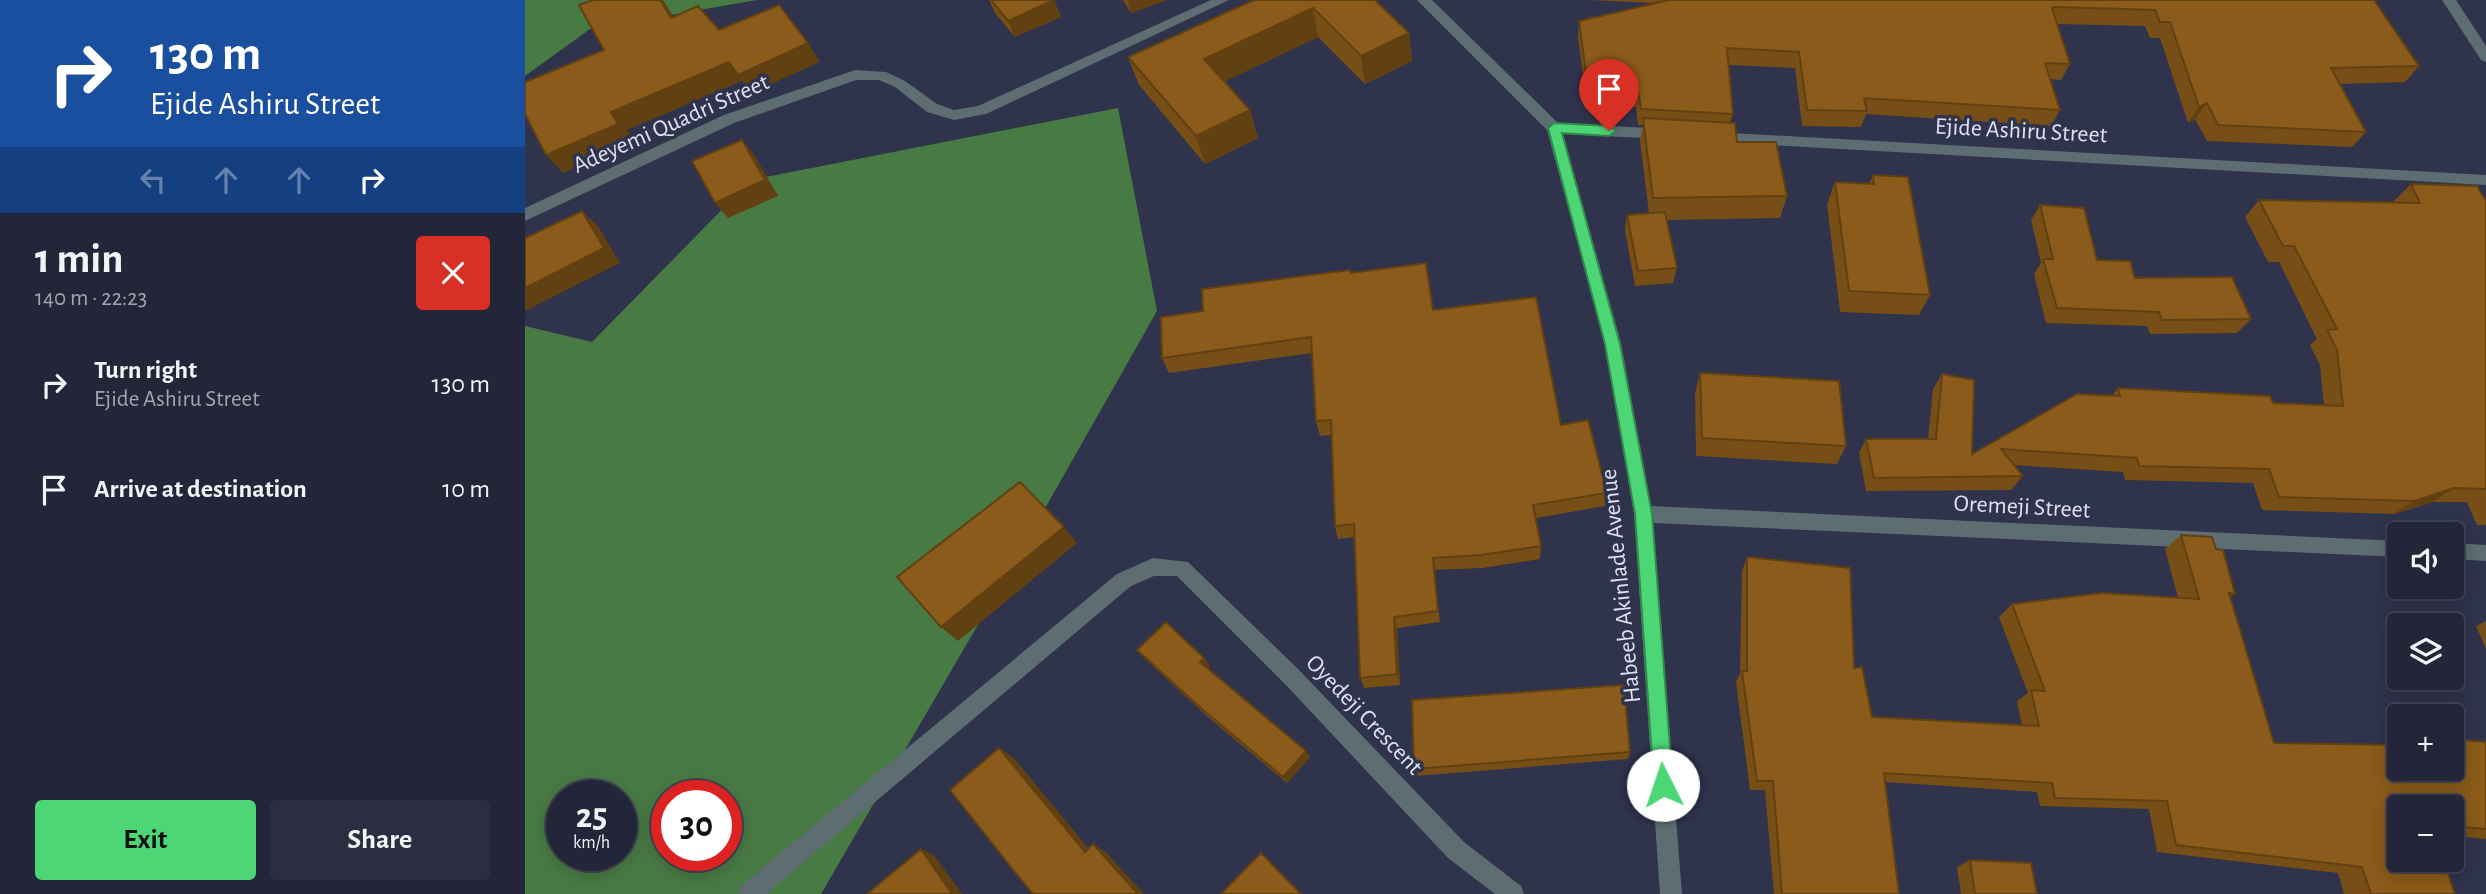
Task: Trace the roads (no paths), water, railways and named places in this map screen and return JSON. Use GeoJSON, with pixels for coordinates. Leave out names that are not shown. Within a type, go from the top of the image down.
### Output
{"type":"FeatureCollection","features":[{"type":"Feature","properties":{"kind":"street","name":"Adeyemi Quadri Street"},"geometry":{"type":"LineString","coordinates":[[525,215],[729,119],[855,75],[881,75],[900,84],[932,108],[954,115],[981,110],[1222,0]]}},
{"type":"Feature","properties":{"kind":"street"},"geometry":{"type":"LineString","coordinates":[[1424,0],[1554,128]]}},
{"type":"Feature","properties":{"kind":"street"},"geometry":{"type":"LineString","coordinates":[[2449,0],[2486,57]]}},
{"type":"Feature","properties":{"kind":"street","name":"Ejide Ashiru Street"},"geometry":{"type":"LineString","coordinates":[[1554,128],[2486,180]]}},
{"type":"Feature","properties":{"kind":"street","name":"Habeeb Akinlade Avenue"},"geometry":{"type":"LineString","coordinates":[[1554,128],[1613,344],[1643,514],[1671,894]]}},
{"type":"Feature","properties":{"kind":"street","name":"Oremeji Street"},"geometry":{"type":"LineString","coordinates":[[1643,514],[2387,548]]}},
{"type":"Feature","properties":{"kind":"street"},"geometry":{"type":"LineString","coordinates":[[2464,552],[2486,553]]}},
{"type":"Feature","properties":{"kind":"street","name":"Oyedeji Crescent"},"geometry":{"type":"LineString","coordinates":[[749,894],[1124,580],[1153,567],[1181,568],[1292,677],[1456,850],[1513,894]]}}]}
